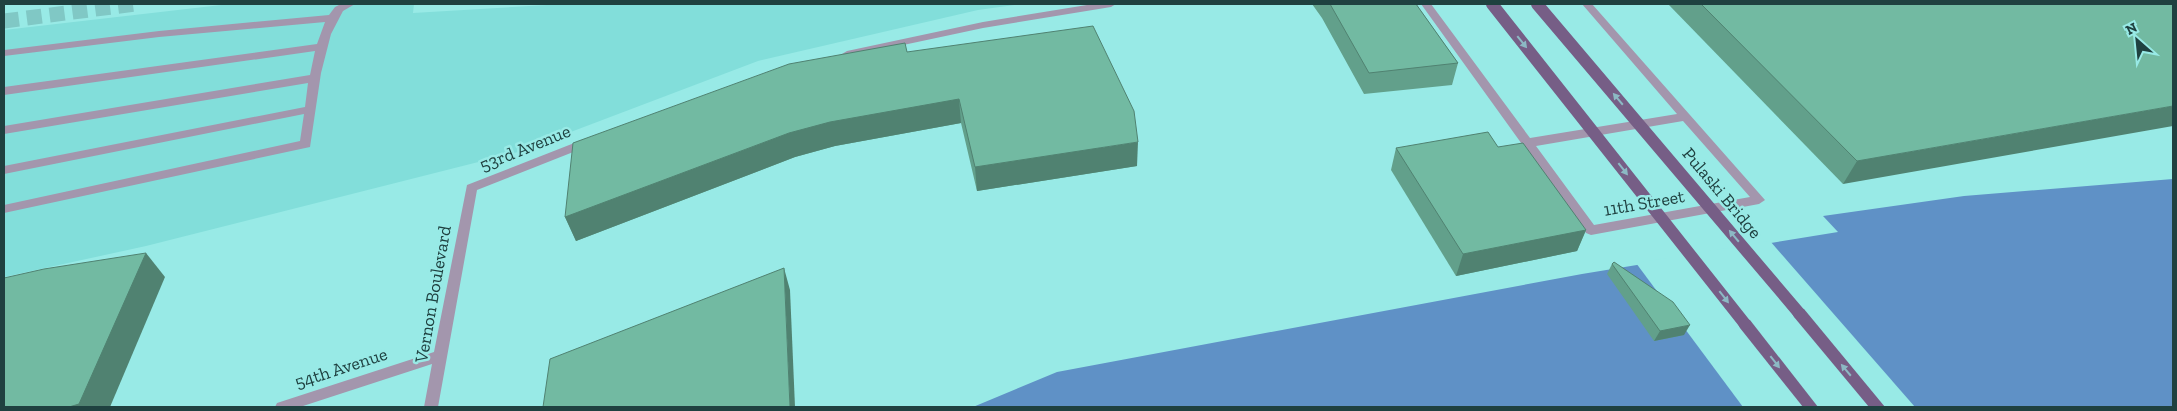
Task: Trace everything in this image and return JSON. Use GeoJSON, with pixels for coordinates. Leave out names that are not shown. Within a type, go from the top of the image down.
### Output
{"type":"FeatureCollection","features":[{"type":"Feature","properties":{"kind":"main road"},"geometry":{"type":"LineString","coordinates":[[1492,4],[1811,407]]}},
{"type":"Feature","properties":{"kind":"main road","name":"Pulaski Bridge"},"geometry":{"type":"LineString","coordinates":[[1537,4],[1878,407]]}},
{"type":"Feature","properties":{"kind":"street"},"geometry":{"type":"LineString","coordinates":[[4,209],[306,144],[315,78],[322,47],[339,9],[350,4]]}},
{"type":"Feature","properties":{"kind":"street"},"geometry":{"type":"LineString","coordinates":[[838,56],[983,25],[1111,4]]}},
{"type":"Feature","properties":{"kind":"street","name":"11th Street"},"geometry":{"type":"LineString","coordinates":[[1426,4],[1591,230],[1759,200],[1587,4]]}},
{"type":"Feature","properties":{"kind":"street"},"geometry":{"type":"LineString","coordinates":[[4,53],[159,34],[334,18]]}},
{"type":"Feature","properties":{"kind":"street"},"geometry":{"type":"LineString","coordinates":[[4,91],[322,47]]}},
{"type":"Feature","properties":{"kind":"street"},"geometry":{"type":"LineString","coordinates":[[4,130],[163,105],[315,78]]}},
{"type":"Feature","properties":{"kind":"street"},"geometry":{"type":"LineString","coordinates":[[4,170],[311,109]]}},
{"type":"Feature","properties":{"kind":"street"},"geometry":{"type":"LineString","coordinates":[[1527,143],[1685,117]]}},
{"type":"Feature","properties":{"kind":"street","name":"53rd Avenue"},"geometry":{"type":"LineString","coordinates":[[471,188],[598,138]]}},
{"type":"Feature","properties":{"kind":"street","name":"Vernon Boulevard"},"geometry":{"type":"LineString","coordinates":[[431,407],[471,188]]}},
{"type":"Feature","properties":{"kind":"street","name":"54th Avenue"},"geometry":{"type":"LineString","coordinates":[[282,407],[441,355]]}},
{"type":"Feature","properties":{"kind":"shaded area"},"geometry":{"type":"Polygon","coordinates":[[[230,4],[414,4],[413,13],[564,4],[1021,4],[978,10],[758,61],[518,152],[146,246],[4,277],[4,30],[230,4]]]}},
{"type":"Feature","properties":{"kind":"shaded area"},"geometry":{"type":"Polygon","coordinates":[[[2173,179],[2173,407],[973,407],[1057,372],[1582,274],[1838,232],[1823,216],[1964,196],[2173,179]]]}},
{"type":"Feature","properties":{"kind":"pier"},"geometry":{"type":"Polygon","coordinates":[[[1770,241],[1915,407],[1743,407],[1636,263],[1770,241]]]}},
{"type":"Feature","properties":{"kind":"building"},"geometry":{"type":"Polygon","coordinates":[[[1330,4],[1416,4],[1458,63],[1369,73],[1330,4]]]}},
{"type":"Feature","properties":{"kind":"building"},"geometry":{"type":"Polygon","coordinates":[[[1701,4],[2173,4],[2173,106],[1857,161],[1701,4]]]}},
{"type":"Feature","properties":{"kind":"building"},"geometry":{"type":"Polygon","coordinates":[[[1093,26],[1134,111],[1138,142],[975,167],[959,99],[830,122],[789,133],[565,217],[573,143],[789,64],[905,43],[907,52],[1093,26]]]}},
{"type":"Feature","properties":{"kind":"building"},"geometry":{"type":"Polygon","coordinates":[[[1488,132],[1498,147],[1523,143],[1586,230],[1463,254],[1396,148],[1488,132]]]}},
{"type":"Feature","properties":{"kind":"building"},"geometry":{"type":"Polygon","coordinates":[[[146,253],[79,404],[69,407],[4,407],[4,278],[44,269],[146,253]]]}},
{"type":"Feature","properties":{"kind":"building"},"geometry":{"type":"Polygon","coordinates":[[[1614,262],[1673,302],[1690,325],[1660,331],[1612,264],[1614,262]]]}},
{"type":"Feature","properties":{"kind":"building"},"geometry":{"type":"Polygon","coordinates":[[[784,268],[790,407],[543,407],[550,359],[784,268]]]}},
{"type":"Feature","properties":{"kind":"tunnel"},"geometry":{"type":"LineString","coordinates":[[4,21],[135,4]]}}]}
